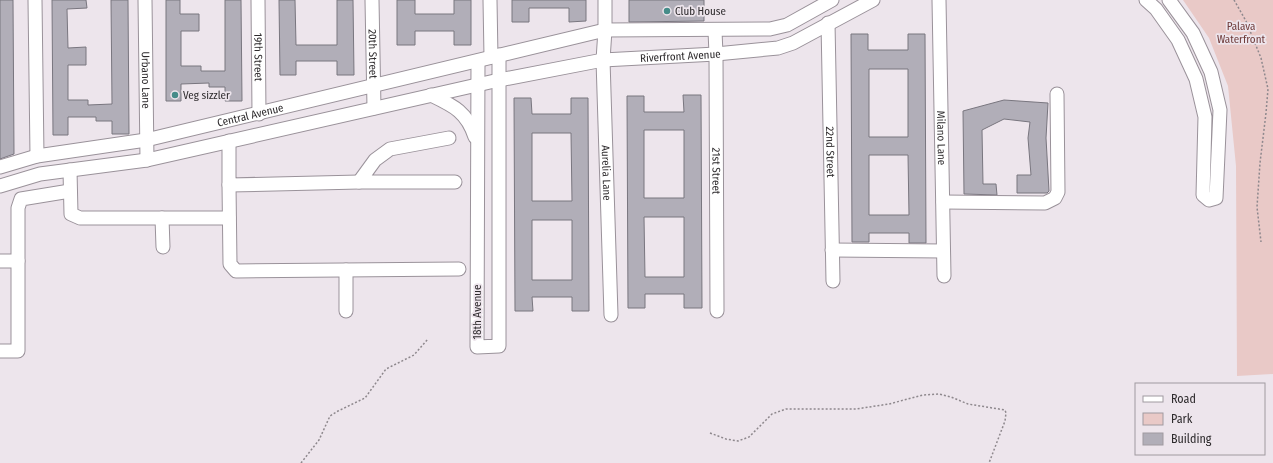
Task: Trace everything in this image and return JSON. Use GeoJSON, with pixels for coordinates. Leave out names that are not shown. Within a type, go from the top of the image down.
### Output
{"type":"FeatureCollection","features":[{"type":"Feature","properties":{"kind":"street"},"geometry":{"type":"LineString","coordinates":[[35,0],[37,156]]}},
{"type":"Feature","properties":{"kind":"street","name":"Urbano Lane"},"geometry":{"type":"LineString","coordinates":[[145,0],[147,160]]}},
{"type":"Feature","properties":{"kind":"street","name":"19th Street"},"geometry":{"type":"LineString","coordinates":[[258,0],[259,114]]}},
{"type":"Feature","properties":{"kind":"street","name":"20th Street"},"geometry":{"type":"LineString","coordinates":[[372,0],[372,86],[374,108]]}},
{"type":"Feature","properties":{"kind":"street","name":"18th Avenue"},"geometry":{"type":"LineString","coordinates":[[478,61],[477,346],[499,346],[500,80],[495,56],[490,0]]}},
{"type":"Feature","properties":{"kind":"street","name":"Aurelia Lane"},"geometry":{"type":"LineString","coordinates":[[605,0],[604,60],[611,315]]}},
{"type":"Feature","properties":{"kind":"street","name":"Riverfront Avenue"},"geometry":{"type":"LineString","coordinates":[[495,56],[605,30],[715,31],[770,29],[787,25],[832,0]]}},
{"type":"Feature","properties":{"kind":"street","name":"Riverfront Avenue"},"geometry":{"type":"LineString","coordinates":[[478,86],[500,80],[604,60],[716,54],[778,48],[793,43],[873,0]]}},
{"type":"Feature","properties":{"kind":"street","name":"Milano Lane"},"geometry":{"type":"LineString","coordinates":[[939,0],[944,276]]}},
{"type":"Feature","properties":{"kind":"street"},"geometry":{"type":"LineString","coordinates":[[1146,0],[1156,9],[1178,40],[1196,79],[1205,117],[1203,195],[1209,200],[1216,198],[1220,110],[1211,72],[1202,51],[1193,33],[1169,0]]}},
{"type":"Feature","properties":{"kind":"street","name":"22nd Street"},"geometry":{"type":"LineString","coordinates":[[828,23],[833,281]]}},
{"type":"Feature","properties":{"kind":"street","name":"21st Street"},"geometry":{"type":"LineString","coordinates":[[715,31],[717,312]]}},
{"type":"Feature","properties":{"kind":"street"},"geometry":{"type":"LineString","coordinates":[[1186,58],[1202,51]]}},
{"type":"Feature","properties":{"kind":"street","name":"Central Avenue"},"geometry":{"type":"LineString","coordinates":[[0,167],[37,156],[146,140],[495,56]]}},
{"type":"Feature","properties":{"kind":"street","name":"Central Avenue"},"geometry":{"type":"LineString","coordinates":[[0,186],[40,174],[147,160],[431,95],[478,86]]}},
{"type":"Feature","properties":{"kind":"street"},"geometry":{"type":"LineString","coordinates":[[943,202],[1045,203],[1055,198],[1058,192],[1057,94]]}},
{"type":"Feature","properties":{"kind":"street"},"geometry":{"type":"LineString","coordinates":[[431,95],[452,105],[460,112],[469,122],[478,144]]}},
{"type":"Feature","properties":{"kind":"street"},"geometry":{"type":"LineString","coordinates":[[359,182],[375,160],[390,149],[449,138]]}},
{"type":"Feature","properties":{"kind":"street"},"geometry":{"type":"LineString","coordinates":[[229,141],[230,264],[236,271],[459,269]]}},
{"type":"Feature","properties":{"kind":"street"},"geometry":{"type":"LineString","coordinates":[[70,170],[71,214],[80,218],[229,218]]}},
{"type":"Feature","properties":{"kind":"street"},"geometry":{"type":"LineString","coordinates":[[229,185],[359,182],[455,182]]}},
{"type":"Feature","properties":{"kind":"street"},"geometry":{"type":"LineString","coordinates":[[0,351],[18,351],[18,208],[21,199],[70,191]]}},
{"type":"Feature","properties":{"kind":"street"},"geometry":{"type":"LineString","coordinates":[[162,218],[163,247]]}},
{"type":"Feature","properties":{"kind":"street"},"geometry":{"type":"LineString","coordinates":[[832,250],[943,251]]}},
{"type":"Feature","properties":{"kind":"street"},"geometry":{"type":"LineString","coordinates":[[0,261],[18,261]]}},
{"type":"Feature","properties":{"kind":"street"},"geometry":{"type":"LineString","coordinates":[[346,270],[346,311]]}},
{"type":"Feature","properties":{"kind":"path"},"geometry":{"type":"LineString","coordinates":[[1234,0],[1246,21],[1261,58],[1268,89],[1257,207],[1260,242]]}},
{"type":"Feature","properties":{"kind":"path"},"geometry":{"type":"LineString","coordinates":[[301,463],[319,440],[330,416],[365,398],[386,369],[414,355],[428,339]]}},
{"type":"Feature","properties":{"kind":"path"},"geometry":{"type":"LineString","coordinates":[[710,433],[726,439],[738,440],[749,437],[772,414],[786,409],[856,408],[889,404],[924,395],[939,394],[951,396],[968,404],[1005,410],[1005,421],[989,463]]}},
{"type":"Feature","properties":{"kind":"green space","name":"Palava Waterfront"},"geometry":{"type":"Polygon","coordinates":[[[1183,0],[1273,0],[1273,374],[1237,376],[1236,166],[1228,86],[1209,38],[1183,0]]]}},
{"type":"Feature","properties":{"kind":"building"},"geometry":{"type":"Polygon","coordinates":[[[0,0],[13,0],[14,154],[0,159],[0,0]]]}},
{"type":"Feature","properties":{"kind":"building"},"geometry":{"type":"Polygon","coordinates":[[[52,0],[86,0],[87,8],[67,9],[68,48],[86,47],[86,65],[68,65],[68,100],[88,100],[88,105],[112,104],[111,0],[128,0],[129,134],[112,134],[112,121],[96,121],[96,117],[68,117],[68,135],[53,135],[52,0]]]}},
{"type":"Feature","properties":{"kind":"building"},"geometry":{"type":"Polygon","coordinates":[[[166,0],[180,0],[180,14],[199,14],[199,31],[181,31],[181,66],[201,66],[201,71],[225,71],[225,0],[241,0],[242,101],[225,101],[225,87],[209,87],[209,83],[181,84],[181,101],[166,101],[166,0]]]}},
{"type":"Feature","properties":{"kind":"building"},"geometry":{"type":"Polygon","coordinates":[[[279,0],[295,0],[296,45],[337,45],[337,0],[353,0],[354,75],[337,75],[337,61],[296,61],[296,75],[280,75],[279,0]]]}},
{"type":"Feature","properties":{"kind":"building"},"geometry":{"type":"Polygon","coordinates":[[[397,0],[415,0],[415,14],[454,14],[454,0],[471,0],[471,45],[454,45],[454,31],[415,31],[415,45],[397,45],[397,0]]]}},
{"type":"Feature","properties":{"kind":"building"},"geometry":{"type":"Polygon","coordinates":[[[512,0],[586,0],[586,21],[569,22],[569,8],[529,8],[529,22],[512,22],[512,0]]]}},
{"type":"Feature","properties":{"kind":"building","name":"Club House"},"geometry":{"type":"Polygon","coordinates":[[[629,0],[704,0],[704,21],[629,22],[629,0]]]}},
{"type":"Feature","properties":{"kind":"building"},"geometry":{"type":"Polygon","coordinates":[[[851,34],[868,34],[868,50],[908,50],[908,34],[925,34],[926,243],[909,243],[909,233],[869,233],[869,242],[852,242],[851,34]],[[869,69],[869,137],[908,137],[908,69],[869,69]],[[869,155],[869,215],[909,215],[908,155],[869,155]]]}},
{"type":"Feature","properties":{"kind":"building"},"geometry":{"type":"Polygon","coordinates":[[[683,95],[701,95],[702,308],[684,308],[684,294],[645,294],[645,308],[628,308],[627,96],[644,96],[644,112],[684,112],[683,95]],[[644,130],[644,198],[684,198],[684,130],[644,130]],[[644,217],[645,277],[684,277],[684,217],[644,217]]]}},
{"type":"Feature","properties":{"kind":"building"},"geometry":{"type":"Polygon","coordinates":[[[514,98],[531,98],[532,114],[571,114],[571,98],[588,98],[589,311],[572,311],[572,297],[532,297],[533,311],[515,311],[514,98]],[[532,133],[532,201],[572,201],[571,133],[532,133]],[[532,220],[532,280],[572,280],[572,220],[532,220]]]}},
{"type":"Feature","properties":{"kind":"building"},"geometry":{"type":"Polygon","coordinates":[[[1004,100],[1048,103],[1046,138],[1049,191],[1047,193],[1017,193],[1017,175],[1031,175],[1028,138],[1030,122],[1004,119],[982,130],[983,184],[996,184],[997,195],[964,194],[963,111],[1004,100]]]}},
{"type":"Feature","properties":{"kind":"place","name":"Club House"},"geometry":{"type":"Point","coordinates":[667,11]}},
{"type":"Feature","properties":{"kind":"place","name":"Veg sizzler"},"geometry":{"type":"Point","coordinates":[175,95]}}]}
